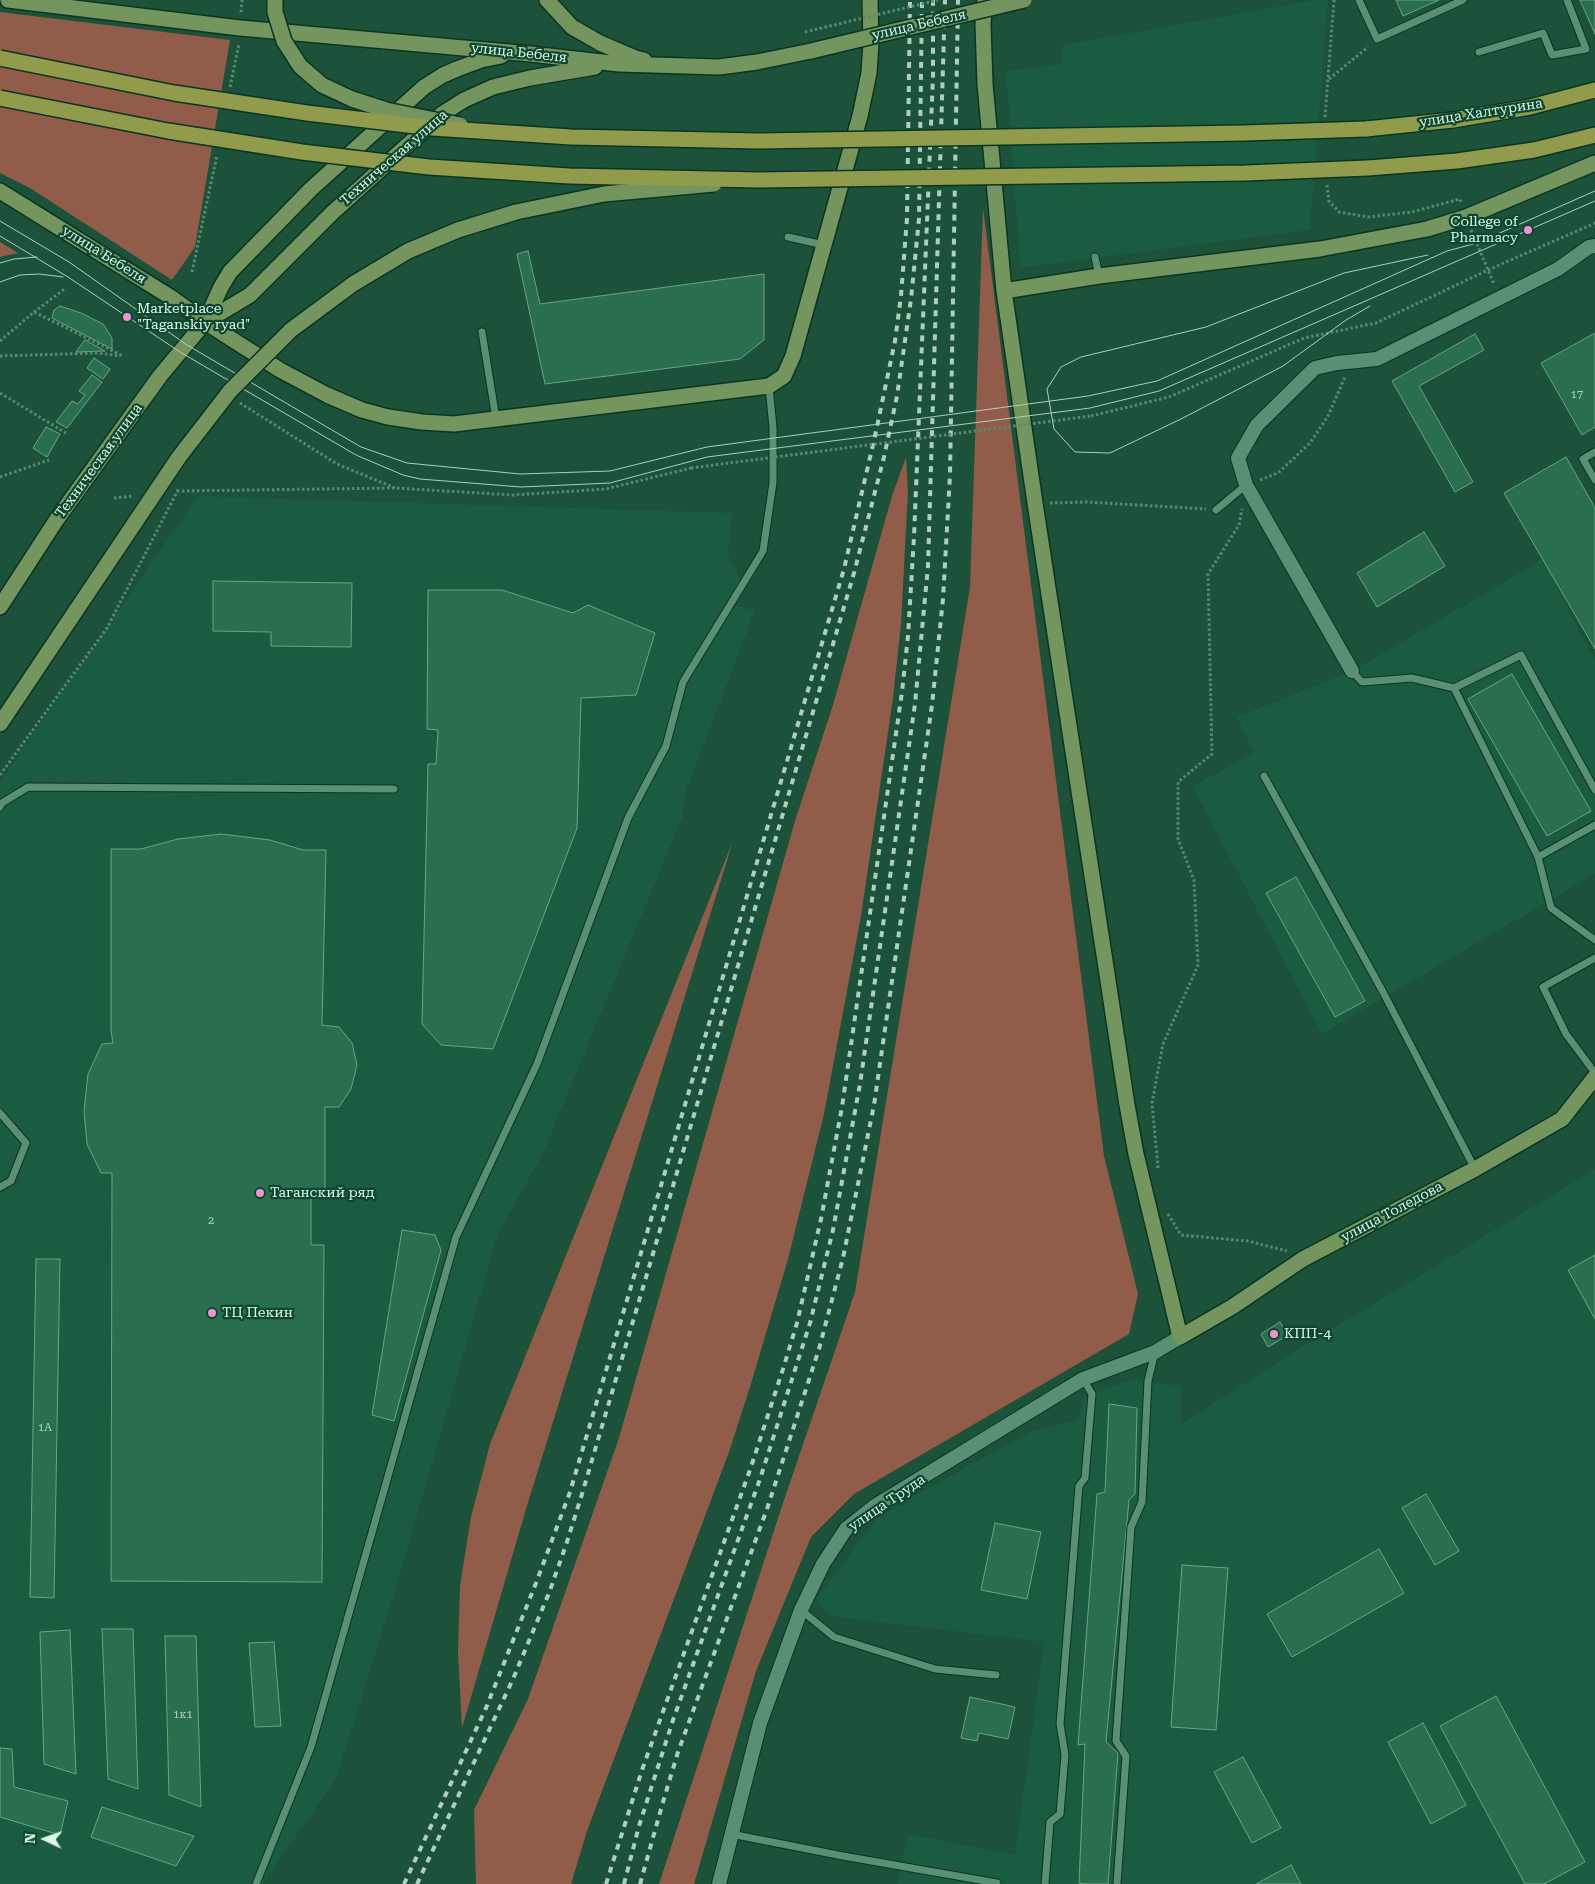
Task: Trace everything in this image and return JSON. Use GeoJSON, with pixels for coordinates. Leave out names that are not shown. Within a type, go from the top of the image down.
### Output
{"type":"FeatureCollection","features":[{"type":"Feature","properties":{"kind":"main road","name":"улица Бебеля"},"geometry":{"type":"LineString","coordinates":[[8,0],[31,1],[240,28],[531,54],[619,64],[680,68],[719,67],[757,62],[1024,0]]}},
{"type":"Feature","properties":{"kind":"main road"},"geometry":{"type":"LineString","coordinates":[[274,0],[274,12],[284,42],[300,66],[322,85],[352,99],[386,110],[494,132]]}},
{"type":"Feature","properties":{"kind":"main road"},"geometry":{"type":"LineString","coordinates":[[547,0],[572,27],[600,43],[634,58],[680,68]]}},
{"type":"Feature","properties":{"kind":"main road"},"geometry":{"type":"LineString","coordinates":[[769,386],[784,376],[794,356],[860,116],[869,73],[871,43],[870,0]]}},
{"type":"Feature","properties":{"kind":"main road"},"geometry":{"type":"LineString","coordinates":[[985,0],[983,24],[986,84],[1004,291],[1126,1105],[1180,1337]]}},
{"type":"Feature","properties":{"kind":"main road","name":"Техническая улица"},"geometry":{"type":"LineString","coordinates":[[0,606],[58,519],[155,383],[205,322],[230,272],[311,189],[424,87],[442,75],[481,60],[501,56],[531,54]]}},
{"type":"Feature","properties":{"kind":"main road","name":"улица Халтурина"},"geometry":{"type":"LineString","coordinates":[[0,58],[174,92],[307,113],[432,128],[571,137],[759,141],[1244,134],[1366,129],[1454,120],[1530,107],[1595,90]]}},
{"type":"Feature","properties":{"kind":"main road","name":"Техническая улица"},"geometry":{"type":"LineString","coordinates":[[205,322],[250,294],[332,213],[442,114],[464,100],[493,87],[530,78],[619,64]]}},
{"type":"Feature","properties":{"kind":"main road"},"geometry":{"type":"LineString","coordinates":[[0,98],[168,131],[302,152],[429,167],[569,176],[759,180],[1235,173],[1368,168],[1457,161],[1534,150],[1595,135]]}},
{"type":"Feature","properties":{"kind":"main road"},"geometry":{"type":"LineString","coordinates":[[1004,291],[1098,276],[1320,249],[1427,229],[1466,216],[1595,163]]}},
{"type":"Feature","properties":{"kind":"main road"},"geometry":{"type":"LineString","coordinates":[[0,724],[180,457],[230,391],[291,330],[353,284],[408,251],[458,230],[516,212],[604,194],[759,180]]}},
{"type":"Feature","properties":{"kind":"main road","name":"улица Бебеля"},"geometry":{"type":"LineString","coordinates":[[0,191],[172,298],[205,322],[280,370],[327,395],[362,410],[388,417],[454,424],[769,386]]}},
{"type":"Feature","properties":{"kind":"main road","name":"улица Толедова"},"geometry":{"type":"LineString","coordinates":[[1180,1337],[1232,1307],[1303,1259],[1475,1169],[1562,1119],[1595,1077]]}},
{"type":"Feature","properties":{"kind":"street"},"geometry":{"type":"LineString","coordinates":[[1352,671],[1246,485],[1238,458],[1257,425],[1315,368],[1337,362],[1377,359],[1558,269],[1589,246],[1595,246]]}},
{"type":"Feature","properties":{"kind":"street","name":"улица Труда"},"geometry":{"type":"LineString","coordinates":[[719,1884],[760,1723],[801,1610],[823,1564],[846,1529],[876,1506],[1083,1379],[1155,1352],[1180,1337]]}},
{"type":"Feature","properties":{"kind":"lane"},"geometry":{"type":"LineString","coordinates":[[1359,0],[1377,39],[1463,0]]}},
{"type":"Feature","properties":{"kind":"lane"},"geometry":{"type":"LineString","coordinates":[[1479,52],[1543,33],[1552,55],[1586,49],[1567,0]]}},
{"type":"Feature","properties":{"kind":"lane"},"geometry":{"type":"LineString","coordinates":[[788,236],[824,246]]}},
{"type":"Feature","properties":{"kind":"lane"},"geometry":{"type":"LineString","coordinates":[[1095,257],[1098,276]]}},
{"type":"Feature","properties":{"kind":"lane"},"geometry":{"type":"LineString","coordinates":[[482,332],[496,419]]}},
{"type":"Feature","properties":{"kind":"lane"},"geometry":{"type":"LineString","coordinates":[[256,1884],[310,1747],[456,1237],[537,1064],[628,818],[666,746],[683,682],[764,551],[773,483],[773,428],[769,386]]}},
{"type":"Feature","properties":{"kind":"lane"},"geometry":{"type":"LineString","coordinates":[[1595,452],[1583,459],[1595,480]]}},
{"type":"Feature","properties":{"kind":"lane"},"geometry":{"type":"LineString","coordinates":[[1216,510],[1246,485]]}},
{"type":"Feature","properties":{"kind":"lane"},"geometry":{"type":"LineString","coordinates":[[1352,671],[1362,682],[1412,678],[1454,688],[1521,655],[1595,790]]}},
{"type":"Feature","properties":{"kind":"lane"},"geometry":{"type":"LineString","coordinates":[[1454,688],[1538,857],[1551,908],[1595,940]]}},
{"type":"Feature","properties":{"kind":"lane"},"geometry":{"type":"LineString","coordinates":[[1264,776],[1383,992],[1475,1169]]}},
{"type":"Feature","properties":{"kind":"lane"},"geometry":{"type":"LineString","coordinates":[[0,807],[2,803],[28,787],[394,788]]}},
{"type":"Feature","properties":{"kind":"lane"},"geometry":{"type":"LineString","coordinates":[[1538,857],[1595,825]]}},
{"type":"Feature","properties":{"kind":"lane"},"geometry":{"type":"LineString","coordinates":[[1595,958],[1543,987],[1566,1034],[1595,1073]]}},
{"type":"Feature","properties":{"kind":"lane"},"geometry":{"type":"LineString","coordinates":[[0,1113],[26,1143],[10,1182],[0,1187]]}},
{"type":"Feature","properties":{"kind":"lane"},"geometry":{"type":"LineString","coordinates":[[1117,1884],[1126,1756],[1116,1741],[1130,1527],[1142,1502],[1148,1381],[1155,1352]]}},
{"type":"Feature","properties":{"kind":"lane"},"geometry":{"type":"LineString","coordinates":[[1046,1884],[1050,1822],[1060,1814],[1065,1755],[1060,1724],[1079,1486],[1085,1478],[1092,1394],[1083,1379]]}},
{"type":"Feature","properties":{"kind":"lane"},"geometry":{"type":"LineString","coordinates":[[801,1610],[834,1637],[935,1669],[996,1675]]}},
{"type":"Feature","properties":{"kind":"lane"},"geometry":{"type":"LineString","coordinates":[[731,1834],[997,1883]]}},
{"type":"Feature","properties":{"kind":"path"},"geometry":{"type":"LineString","coordinates":[[241,12],[242,0]]}},
{"type":"Feature","properties":{"kind":"path"},"geometry":{"type":"LineString","coordinates":[[805,32],[938,0]]}},
{"type":"Feature","properties":{"kind":"path"},"geometry":{"type":"LineString","coordinates":[[1328,80],[1377,39]]}},
{"type":"Feature","properties":{"kind":"path"},"geometry":{"type":"LineString","coordinates":[[192,272],[215,165]]}},
{"type":"Feature","properties":{"kind":"path"},"geometry":{"type":"LineString","coordinates":[[178,491],[395,488],[513,495],[606,489],[691,468],[1091,416],[1169,398],[1304,338],[1376,323],[1488,270],[1595,223]]}},
{"type":"Feature","properties":{"kind":"path"},"geometry":{"type":"LineString","coordinates":[[1472,231],[1488,270]]}},
{"type":"Feature","properties":{"kind":"path"},"geometry":{"type":"LineString","coordinates":[[0,341],[66,288]]}},
{"type":"Feature","properties":{"kind":"path"},"geometry":{"type":"LineString","coordinates":[[0,356],[98,353],[124,356],[34,312]]}},
{"type":"Feature","properties":{"kind":"path"},"geometry":{"type":"LineString","coordinates":[[1158,1172],[1152,1103],[1162,1044],[1198,965],[1194,880],[1178,839],[1178,782],[1212,754],[1208,574],[1239,525],[1246,485],[1278,474],[1310,443],[1328,416],[1351,362]]}},
{"type":"Feature","properties":{"kind":"path"},"geometry":{"type":"LineString","coordinates":[[0,393],[66,433]]}},
{"type":"Feature","properties":{"kind":"path"},"geometry":{"type":"LineString","coordinates":[[234,399],[337,464],[395,488]]}},
{"type":"Feature","properties":{"kind":"path"},"geometry":{"type":"LineString","coordinates":[[0,477],[50,460]]}},
{"type":"Feature","properties":{"kind":"path"},"geometry":{"type":"LineString","coordinates":[[0,775],[107,628],[182,482]]}},
{"type":"Feature","properties":{"kind":"path"},"geometry":{"type":"LineString","coordinates":[[1035,503],[1087,502],[1216,510]]}},
{"type":"Feature","properties":{"kind":"path"},"geometry":{"type":"LineString","coordinates":[[1166,1210],[1181,1235],[1248,1241],[1284,1250],[1303,1259]]}},
{"type":"Feature","properties":{"kind":"shaded area"},"geometry":{"type":"Polygon","coordinates":[[[1315,0],[1328,0],[1310,230],[1020,268],[1006,71],[1063,64],[1062,45],[1315,0]]]}},
{"type":"Feature","properties":{"kind":"shaded area"},"geometry":{"type":"Polygon","coordinates":[[[0,12],[230,40],[195,247],[172,280],[30,188],[0,173],[0,12]]]}},
{"type":"Feature","properties":{"kind":"shaded area"},"geometry":{"type":"Polygon","coordinates":[[[983,208],[1104,1156],[1138,1294],[1129,1334],[854,1494],[811,1537],[756,1671],[694,1884],[659,1884],[782,1506],[855,1292],[970,587],[983,208]]]}},
{"type":"Feature","properties":{"kind":"shaded area"},"geometry":{"type":"Polygon","coordinates":[[[0,242],[18,253],[0,257],[0,242]]]}},
{"type":"Feature","properties":{"kind":"shaded area"},"geometry":{"type":"Polygon","coordinates":[[[906,457],[908,492],[901,624],[893,698],[861,916],[824,1114],[788,1259],[750,1387],[729,1452],[587,1831],[571,1884],[476,1884],[474,1810],[528,1699],[619,1438],[795,821],[833,705],[892,496],[906,457]]]}},
{"type":"Feature","properties":{"kind":"shaded area","name":"Таганский ряд"},"geometry":{"type":"Polygon","coordinates":[[[198,496],[732,513],[728,555],[741,581],[731,604],[755,611],[686,791],[682,818],[543,1153],[498,1234],[398,1581],[337,1777],[263,1884],[0,1884],[0,782],[198,496]]]}},
{"type":"Feature","properties":{"kind":"shaded area"},"geometry":{"type":"Polygon","coordinates":[[[1543,559],[1595,661],[1595,874],[1322,1034],[1193,787],[1253,752],[1237,717],[1352,671],[1543,559]]]}},
{"type":"Feature","properties":{"kind":"shaded area"},"geometry":{"type":"Polygon","coordinates":[[[733,841],[526,1509],[462,1728],[458,1652],[460,1586],[471,1517],[490,1444],[733,841]]]}},
{"type":"Feature","properties":{"kind":"shaded area"},"geometry":{"type":"Polygon","coordinates":[[[1595,1169],[1595,1884],[897,1884],[908,1834],[1015,1855],[1044,1642],[829,1616],[816,1600],[878,1517],[1029,1432],[1078,1419],[1084,1397],[1133,1379],[1181,1386],[1182,1424],[1279,1361],[1595,1169]]]}},
{"type":"Feature","properties":{"kind":"building"},"geometry":{"type":"Polygon","coordinates":[[[1396,0],[1439,0],[1403,16],[1396,0]]]}},
{"type":"Feature","properties":{"kind":"building"},"geometry":{"type":"Polygon","coordinates":[[[1580,0],[1595,0],[1595,34],[1580,0]]]}},
{"type":"Feature","properties":{"kind":"building"},"geometry":{"type":"Polygon","coordinates":[[[528,251],[540,304],[764,274],[764,340],[740,359],[545,384],[517,254],[528,251]]]}},
{"type":"Feature","properties":{"kind":"building"},"geometry":{"type":"Polygon","coordinates":[[[60,306],[81,313],[103,324],[112,338],[112,349],[52,318],[54,310],[60,306]]]}},
{"type":"Feature","properties":{"kind":"building"},"geometry":{"type":"Polygon","coordinates":[[[1595,333],[1595,427],[1582,435],[1541,363],[1595,333]]]}},
{"type":"Feature","properties":{"kind":"building"},"geometry":{"type":"Polygon","coordinates":[[[1475,334],[1484,350],[1419,386],[1473,482],[1455,492],[1392,381],[1475,334]]]}},
{"type":"Feature","properties":{"kind":"building"},"geometry":{"type":"Polygon","coordinates":[[[85,340],[105,351],[76,352],[85,340]]]}},
{"type":"Feature","properties":{"kind":"building"},"geometry":{"type":"Polygon","coordinates":[[[94,358],[110,369],[103,379],[87,368],[94,358]]]}},
{"type":"Feature","properties":{"kind":"building"},"geometry":{"type":"Polygon","coordinates":[[[92,375],[102,382],[67,428],[56,422],[72,401],[78,404],[85,395],[79,391],[92,375]]]}},
{"type":"Feature","properties":{"kind":"building"},"geometry":{"type":"Polygon","coordinates":[[[46,427],[60,434],[47,457],[33,448],[46,427]]]}},
{"type":"Feature","properties":{"kind":"building"},"geometry":{"type":"Polygon","coordinates":[[[1566,457],[1595,508],[1595,649],[1504,493],[1566,457]]]}},
{"type":"Feature","properties":{"kind":"building"},"geometry":{"type":"Polygon","coordinates":[[[1424,532],[1445,566],[1377,607],[1357,573],[1424,532]]]}},
{"type":"Feature","properties":{"kind":"building"},"geometry":{"type":"Polygon","coordinates":[[[213,581],[352,583],[351,647],[271,646],[271,632],[213,631],[213,581]]]}},
{"type":"Feature","properties":{"kind":"building"},"geometry":{"type":"Polygon","coordinates":[[[428,590],[502,590],[573,613],[588,605],[655,633],[636,695],[581,698],[577,828],[493,1049],[441,1045],[422,1024],[428,764],[436,764],[438,730],[427,729],[428,590]]]}},
{"type":"Feature","properties":{"kind":"building"},"geometry":{"type":"Polygon","coordinates":[[[1512,674],[1591,811],[1547,836],[1468,699],[1512,674]]]}},
{"type":"Feature","properties":{"kind":"building"},"geometry":{"type":"Polygon","coordinates":[[[221,834],[270,840],[303,850],[326,850],[322,1025],[339,1027],[352,1043],[357,1065],[351,1089],[339,1107],[325,1107],[325,1197],[311,1197],[311,1245],[324,1245],[322,1582],[111,1581],[112,1173],[101,1173],[87,1144],[84,1111],[88,1074],[102,1044],[113,1043],[111,1031],[111,849],[141,849],[178,839],[221,834]]]}},
{"type":"Feature","properties":{"kind":"building"},"geometry":{"type":"Polygon","coordinates":[[[1296,877],[1365,1001],[1335,1017],[1266,893],[1296,877]]]}},
{"type":"Feature","properties":{"kind":"building"},"geometry":{"type":"Polygon","coordinates":[[[402,1230],[435,1235],[441,1250],[394,1421],[372,1415],[402,1230]]]}},
{"type":"Feature","properties":{"kind":"building"},"geometry":{"type":"Polygon","coordinates":[[[1595,1255],[1595,1319],[1568,1270],[1595,1255]]]}},
{"type":"Feature","properties":{"kind":"building"},"geometry":{"type":"Polygon","coordinates":[[[36,1259],[60,1259],[54,1598],[30,1597],[36,1259]]]}},
{"type":"Feature","properties":{"kind":"building","name":"КПП-4"},"geometry":{"type":"Polygon","coordinates":[[[1280,1322],[1288,1335],[1268,1347],[1261,1334],[1280,1322]]]}},
{"type":"Feature","properties":{"kind":"building"},"geometry":{"type":"Polygon","coordinates":[[[1109,1404],[1137,1408],[1135,1494],[1129,1500],[1106,1742],[1118,1753],[1108,1884],[1086,1884],[1079,1883],[1085,1744],[1078,1745],[1097,1494],[1105,1492],[1109,1404]]]}},
{"type":"Feature","properties":{"kind":"building"},"geometry":{"type":"Polygon","coordinates":[[[1426,1494],[1459,1551],[1435,1565],[1402,1508],[1426,1494]]]}},
{"type":"Feature","properties":{"kind":"building"},"geometry":{"type":"Polygon","coordinates":[[[995,1523],[1041,1532],[1027,1599],[981,1590],[995,1523]]]}},
{"type":"Feature","properties":{"kind":"building"},"geometry":{"type":"Polygon","coordinates":[[[1379,1549],[1404,1593],[1292,1657],[1267,1614],[1379,1549]]]}},
{"type":"Feature","properties":{"kind":"building"},"geometry":{"type":"Polygon","coordinates":[[[1182,1565],[1228,1568],[1216,1730],[1171,1727],[1182,1565]]]}},
{"type":"Feature","properties":{"kind":"building"},"geometry":{"type":"Polygon","coordinates":[[[102,1629],[133,1629],[138,1789],[108,1779],[102,1629]]]}},
{"type":"Feature","properties":{"kind":"building"},"geometry":{"type":"Polygon","coordinates":[[[70,1630],[76,1774],[44,1764],[40,1632],[70,1630]]]}},
{"type":"Feature","properties":{"kind":"building"},"geometry":{"type":"Polygon","coordinates":[[[165,1636],[196,1636],[201,1807],[169,1795],[165,1636]]]}},
{"type":"Feature","properties":{"kind":"building"},"geometry":{"type":"Polygon","coordinates":[[[274,1642],[281,1726],[255,1727],[249,1643],[274,1642]]]}},
{"type":"Feature","properties":{"kind":"building"},"geometry":{"type":"Polygon","coordinates":[[[1496,1696],[1585,1862],[1544,1884],[1525,1884],[1440,1726],[1496,1696]]]}},
{"type":"Feature","properties":{"kind":"building"},"geometry":{"type":"Polygon","coordinates":[[[970,1697],[1015,1707],[1008,1739],[979,1733],[977,1741],[961,1738],[970,1697]]]}},
{"type":"Feature","properties":{"kind":"building"},"geometry":{"type":"Polygon","coordinates":[[[1423,1723],[1466,1805],[1431,1824],[1388,1742],[1423,1723]]]}},
{"type":"Feature","properties":{"kind":"building"},"geometry":{"type":"Polygon","coordinates":[[[0,1748],[12,1749],[14,1787],[68,1801],[60,1835],[0,1817],[0,1748]]]}},
{"type":"Feature","properties":{"kind":"building"},"geometry":{"type":"Polygon","coordinates":[[[1243,1757],[1281,1828],[1252,1843],[1214,1772],[1243,1757]]]}},
{"type":"Feature","properties":{"kind":"building"},"geometry":{"type":"Polygon","coordinates":[[[102,1807],[194,1836],[176,1866],[91,1837],[102,1807]]]}},
{"type":"Feature","properties":{"kind":"building"},"geometry":{"type":"Polygon","coordinates":[[[1291,1865],[1301,1884],[1256,1884],[1291,1865]]]}},
{"type":"Feature","properties":{"kind":"tram line"},"geometry":{"type":"LineString","coordinates":[[0,221],[69,262],[187,345],[361,447],[407,463],[520,474],[610,471],[707,447],[1088,396],[1157,381],[1447,251],[1477,243],[1595,191]]}},
{"type":"Feature","properties":{"kind":"tram line"},"geometry":{"type":"LineString","coordinates":[[0,236],[68,277],[180,352],[356,455],[403,475],[420,479],[521,487],[610,483],[707,457],[1090,408],[1159,391],[1595,201]]}},
{"type":"Feature","properties":{"kind":"tram line"},"geometry":{"type":"LineString","coordinates":[[1370,306],[1346,320],[1283,366],[1181,419],[1110,453],[1075,452],[1054,429],[1047,389],[1061,367],[1081,357],[1206,327],[1344,273],[1428,255]]}},
{"type":"Feature","properties":{"kind":"tram line"},"geometry":{"type":"LineString","coordinates":[[0,263],[14,259],[37,257]]}},
{"type":"Feature","properties":{"kind":"tram line"},"geometry":{"type":"LineString","coordinates":[[0,282],[20,275],[39,274],[63,277]]}},
{"type":"Feature","properties":{"kind":"railway"},"geometry":{"type":"LineString","coordinates":[[404,1884],[486,1708],[570,1492],[844,569],[895,341],[901,296],[907,218],[910,0]]}},
{"type":"Feature","properties":{"kind":"railway"},"geometry":{"type":"LineString","coordinates":[[417,1884],[513,1679],[549,1593],[566,1545],[854,573],[884,457],[897,396],[911,299],[919,219],[922,0]]}},
{"type":"Feature","properties":{"kind":"railway"},"geometry":{"type":"LineString","coordinates":[[606,1884],[642,1770],[751,1467],[797,1323],[821,1219],[842,1107],[902,692],[908,636],[914,537],[933,76],[933,0]]}},
{"type":"Feature","properties":{"kind":"railway"},"geometry":{"type":"LineString","coordinates":[[624,1884],[639,1826],[673,1720],[760,1479],[810,1323],[833,1230],[860,1084],[915,704],[928,566],[945,0]]}},
{"type":"Feature","properties":{"kind":"railway"},"geometry":{"type":"LineString","coordinates":[[640,1884],[678,1752],[767,1509],[819,1349],[843,1258],[874,1105],[932,705],[943,599],[950,475],[958,0]]}},
{"type":"Feature","properties":{"kind":"place","name":"College of Pharmacy"},"geometry":{"type":"Point","coordinates":[1528,230]}},
{"type":"Feature","properties":{"kind":"place","name":"Marketplace \"Taganskiy ryad\""},"geometry":{"type":"Point","coordinates":[127,317]}},
{"type":"Feature","properties":{"kind":"place","name":"Таганский ряд"},"geometry":{"type":"Point","coordinates":[260,1193]}},
{"type":"Feature","properties":{"kind":"place","name":"ТЦ Пекин"},"geometry":{"type":"Point","coordinates":[212,1313]}},
{"type":"Feature","properties":{"kind":"place","name":"КПП-4"},"geometry":{"type":"Point","coordinates":[1274,1334]}}]}
